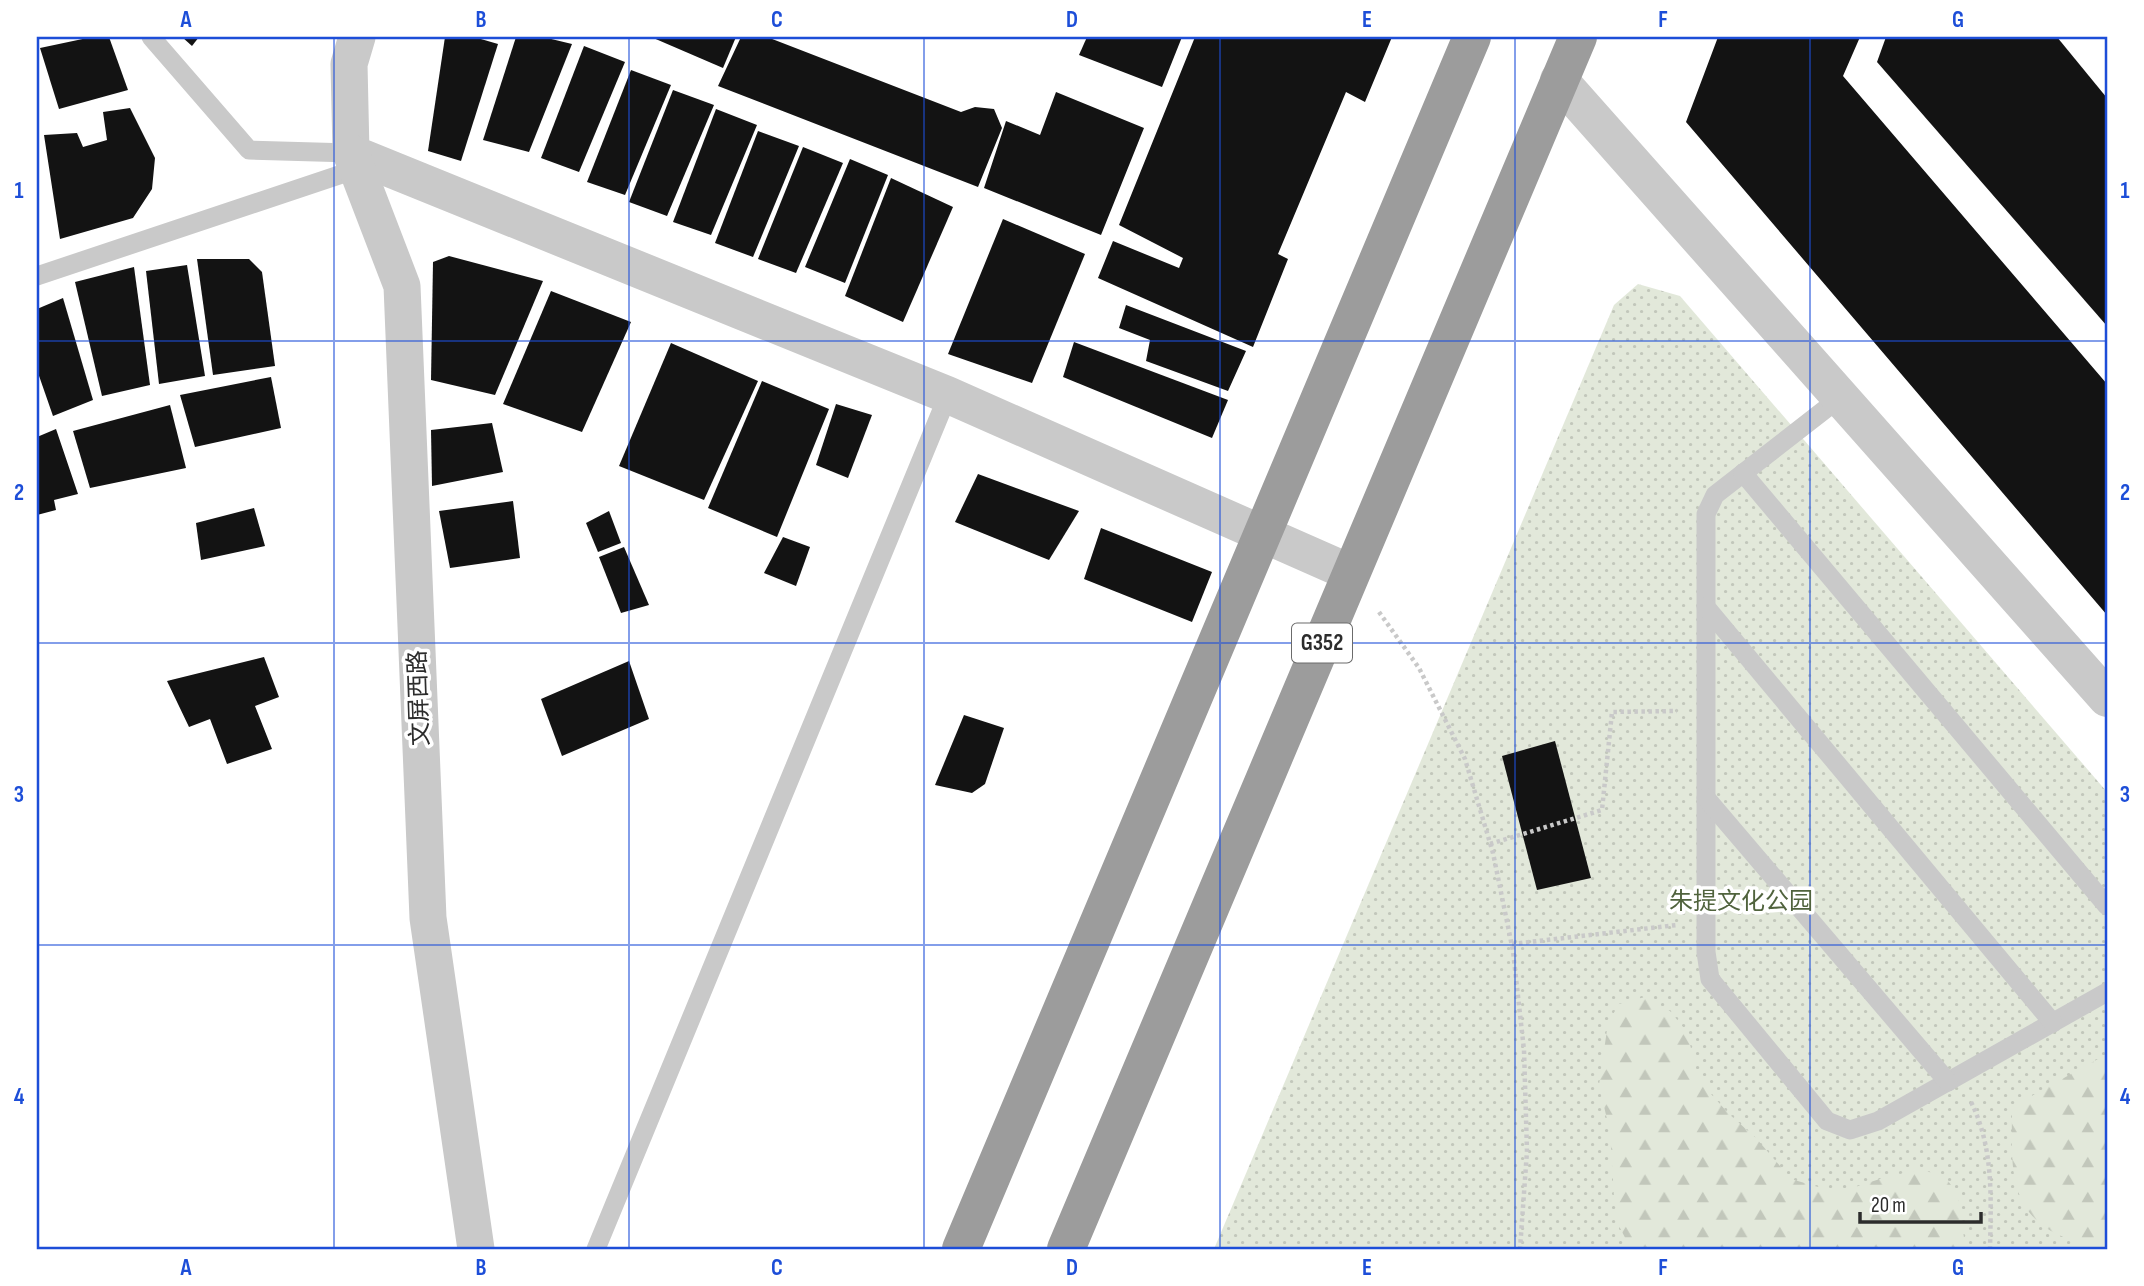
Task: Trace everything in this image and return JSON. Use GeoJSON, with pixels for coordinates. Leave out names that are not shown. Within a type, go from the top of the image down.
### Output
{"type":"FeatureCollection","features":[{"type":"Feature","properties":{"kind":"highway"},"geometry":{"type":"LineString","coordinates":[[961,1249],[1472,37]]}},
{"type":"Feature","properties":{"kind":"highway","name":"G352"},"geometry":{"type":"LineString","coordinates":[[1066,1249],[1578,37]]}},
{"type":"Feature","properties":{"kind":"street","name":"文屏西路"},"geometry":{"type":"LineString","coordinates":[[357,37],[349,64],[354,161],[402,286],[428,918],[476,1249]]}},
{"type":"Feature","properties":{"kind":"street"},"geometry":{"type":"LineString","coordinates":[[1559,80],[2107,698]]}},
{"type":"Feature","properties":{"kind":"street"},"geometry":{"type":"LineString","coordinates":[[354,161],[948,395],[1351,573]]}},
{"type":"Feature","properties":{"kind":"lane"},"geometry":{"type":"LineString","coordinates":[[151,37],[249,150],[354,161]]}},
{"type":"Feature","properties":{"kind":"lane"},"geometry":{"type":"LineString","coordinates":[[37,276],[354,161]]}},
{"type":"Feature","properties":{"kind":"lane"},"geometry":{"type":"LineString","coordinates":[[596,1249],[948,395]]}},
{"type":"Feature","properties":{"kind":"lane"},"geometry":{"type":"LineString","coordinates":[[1840,397],[1715,495],[1706,514],[1705,921],[1710,979],[1827,1121],[1850,1130],[1878,1121],[2107,992]]}},
{"type":"Feature","properties":{"kind":"lane"},"geometry":{"type":"LineString","coordinates":[[1743,474],[2107,906]]}},
{"type":"Feature","properties":{"kind":"lane"},"geometry":{"type":"LineString","coordinates":[[1706,607],[2053,1023]]}},
{"type":"Feature","properties":{"kind":"lane"},"geometry":{"type":"LineString","coordinates":[[1706,798],[1953,1079]]}},
{"type":"Feature","properties":{"kind":"path"},"geometry":{"type":"LineString","coordinates":[[1351,573],[1419,668],[1465,759],[1490,844],[1512,944],[1524,1050],[1527,1151],[1520,1249]]}},
{"type":"Feature","properties":{"kind":"path"},"geometry":{"type":"LineString","coordinates":[[1490,844],[1602,810],[1612,712],[1706,711]]}},
{"type":"Feature","properties":{"kind":"path"},"geometry":{"type":"LineString","coordinates":[[1512,944],[1705,921]]}},
{"type":"Feature","properties":{"kind":"path"},"geometry":{"type":"LineString","coordinates":[[1953,1079],[1979,1118],[1987,1151],[1991,1195],[1990,1249]]}},
{"type":"Feature","properties":{"kind":"green space","name":"朱提文化公园"},"geometry":{"type":"Polygon","coordinates":[[[1638,284],[1680,296],[2107,792],[2107,1249],[1214,1249],[1614,305],[1638,284]]]}},
{"type":"Feature","properties":{"kind":"green space"},"geometry":{"type":"Polygon","coordinates":[[[1645,997],[1670,1011],[1687,1032],[1696,1069],[1711,1094],[1756,1138],[1791,1179],[1825,1189],[1852,1188],[1923,1169],[1948,1181],[1957,1193],[1965,1244],[1963,1249],[1631,1249],[1620,1228],[1614,1197],[1610,1132],[1599,1085],[1608,1023],[1619,1004],[1645,997]]]}},
{"type":"Feature","properties":{"kind":"green space"},"geometry":{"type":"Polygon","coordinates":[[[2107,1054],[2107,1246],[2096,1248],[2046,1228],[2022,1201],[2013,1167],[2012,1107],[2107,1054]]]}},
{"type":"Feature","properties":{"kind":"building"},"geometry":{"type":"Polygon","coordinates":[[[92,37],[109,37],[128,90],[59,109],[40,48],[92,37]]]}},
{"type":"Feature","properties":{"kind":"building"},"geometry":{"type":"Polygon","coordinates":[[[182,37],[199,37],[192,46],[182,37]]]}},
{"type":"Feature","properties":{"kind":"building"},"geometry":{"type":"Polygon","coordinates":[[[445,37],[474,37],[498,44],[461,161],[428,151],[445,37]]]}},
{"type":"Feature","properties":{"kind":"building"},"geometry":{"type":"Polygon","coordinates":[[[516,37],[543,37],[572,44],[529,152],[483,140],[516,37]]]}},
{"type":"Feature","properties":{"kind":"building"},"geometry":{"type":"Polygon","coordinates":[[[651,37],[736,37],[723,68],[651,37]]]}},
{"type":"Feature","properties":{"kind":"building"},"geometry":{"type":"Polygon","coordinates":[[[741,37],[767,37],[961,112],[975,107],[994,109],[1002,128],[978,187],[718,86],[741,37]]]}},
{"type":"Feature","properties":{"kind":"building"},"geometry":{"type":"Polygon","coordinates":[[[1087,37],[1182,37],[1162,87],[1079,55],[1087,37]]]}},
{"type":"Feature","properties":{"kind":"building"},"geometry":{"type":"Polygon","coordinates":[[[1195,37],[1392,37],[1365,102],[1346,92],[1278,254],[1288,259],[1253,347],[1098,278],[1113,241],[1179,268],[1183,258],[1119,225],[1195,37]]]}},
{"type":"Feature","properties":{"kind":"building"},"geometry":{"type":"Polygon","coordinates":[[[1718,37],[1860,37],[1843,76],[2107,384],[2107,615],[1686,122],[1718,37]]]}},
{"type":"Feature","properties":{"kind":"building"},"geometry":{"type":"Polygon","coordinates":[[[1886,37],[2057,37],[2107,98],[2107,326],[1877,62],[1886,37]]]}},
{"type":"Feature","properties":{"kind":"building"},"geometry":{"type":"Polygon","coordinates":[[[584,46],[625,62],[579,172],[541,158],[584,46]]]}},
{"type":"Feature","properties":{"kind":"building"},"geometry":{"type":"Polygon","coordinates":[[[631,70],[671,85],[625,195],[587,182],[631,70]]]}},
{"type":"Feature","properties":{"kind":"building"},"geometry":{"type":"Polygon","coordinates":[[[673,90],[714,105],[667,216],[629,202],[673,90]]]}},
{"type":"Feature","properties":{"kind":"building"},"geometry":{"type":"Polygon","coordinates":[[[1056,92],[1144,128],[1101,235],[984,188],[1006,121],[1040,135],[1056,92]]]}},
{"type":"Feature","properties":{"kind":"building"},"geometry":{"type":"Polygon","coordinates":[[[130,108],[155,158],[152,189],[133,218],[60,239],[44,135],[77,133],[83,147],[107,140],[103,112],[130,108]]]}},
{"type":"Feature","properties":{"kind":"building"},"geometry":{"type":"Polygon","coordinates":[[[716,109],[757,125],[711,235],[673,222],[716,109]]]}},
{"type":"Feature","properties":{"kind":"building"},"geometry":{"type":"Polygon","coordinates":[[[758,131],[799,146],[753,257],[715,243],[758,131]]]}},
{"type":"Feature","properties":{"kind":"building"},"geometry":{"type":"Polygon","coordinates":[[[803,147],[843,163],[796,273],[758,259],[803,147]]]}},
{"type":"Feature","properties":{"kind":"building"},"geometry":{"type":"Polygon","coordinates":[[[850,159],[888,175],[845,283],[805,267],[850,159]]]}},
{"type":"Feature","properties":{"kind":"building"},"geometry":{"type":"Polygon","coordinates":[[[891,178],[953,207],[903,322],[845,296],[891,178]]]}},
{"type":"Feature","properties":{"kind":"building"},"geometry":{"type":"Polygon","coordinates":[[[1003,219],[1085,254],[1032,383],[948,354],[1003,219]]]}},
{"type":"Feature","properties":{"kind":"building"},"geometry":{"type":"Polygon","coordinates":[[[449,256],[543,281],[495,395],[431,380],[433,262],[449,256]]]}},
{"type":"Feature","properties":{"kind":"building"},"geometry":{"type":"Polygon","coordinates":[[[197,259],[249,259],[262,272],[275,366],[213,375],[197,259]]]}},
{"type":"Feature","properties":{"kind":"building"},"geometry":{"type":"Polygon","coordinates":[[[187,265],[205,376],[159,384],[146,271],[187,265]]]}},
{"type":"Feature","properties":{"kind":"building"},"geometry":{"type":"Polygon","coordinates":[[[134,267],[150,385],[102,396],[75,282],[134,267]]]}},
{"type":"Feature","properties":{"kind":"building"},"geometry":{"type":"Polygon","coordinates":[[[551,291],[631,322],[582,432],[503,404],[551,291]]]}},
{"type":"Feature","properties":{"kind":"building"},"geometry":{"type":"Polygon","coordinates":[[[63,298],[93,400],[53,416],[37,370],[37,309],[63,298]]]}},
{"type":"Feature","properties":{"kind":"building"},"geometry":{"type":"Polygon","coordinates":[[[1126,305],[1246,351],[1228,391],[1146,361],[1150,340],[1119,328],[1126,305]]]}},
{"type":"Feature","properties":{"kind":"building"},"geometry":{"type":"Polygon","coordinates":[[[1074,342],[1228,400],[1212,438],[1063,377],[1074,342]]]}},
{"type":"Feature","properties":{"kind":"building"},"geometry":{"type":"Polygon","coordinates":[[[671,343],[758,381],[704,500],[619,466],[671,343]]]}},
{"type":"Feature","properties":{"kind":"building"},"geometry":{"type":"Polygon","coordinates":[[[271,377],[281,428],[195,447],[180,395],[271,377]]]}},
{"type":"Feature","properties":{"kind":"building"},"geometry":{"type":"Polygon","coordinates":[[[762,381],[829,409],[777,537],[708,508],[762,381]]]}},
{"type":"Feature","properties":{"kind":"building"},"geometry":{"type":"Polygon","coordinates":[[[836,404],[872,415],[848,478],[816,465],[836,404]]]}},
{"type":"Feature","properties":{"kind":"building"},"geometry":{"type":"Polygon","coordinates":[[[170,405],[186,468],[90,488],[73,431],[170,405]]]}},
{"type":"Feature","properties":{"kind":"building"},"geometry":{"type":"Polygon","coordinates":[[[492,423],[503,472],[432,486],[431,430],[492,423]]]}},
{"type":"Feature","properties":{"kind":"building"},"geometry":{"type":"Polygon","coordinates":[[[56,429],[78,494],[54,500],[56,510],[37,515],[37,437],[56,429]]]}},
{"type":"Feature","properties":{"kind":"building"},"geometry":{"type":"Polygon","coordinates":[[[978,474],[1079,511],[1049,560],[955,522],[978,474]]]}},
{"type":"Feature","properties":{"kind":"building"},"geometry":{"type":"Polygon","coordinates":[[[513,501],[520,558],[450,568],[439,511],[513,501]]]}},
{"type":"Feature","properties":{"kind":"building"},"geometry":{"type":"Polygon","coordinates":[[[254,508],[265,546],[201,560],[196,523],[254,508]]]}},
{"type":"Feature","properties":{"kind":"building"},"geometry":{"type":"Polygon","coordinates":[[[609,511],[621,543],[598,552],[586,523],[609,511]]]}},
{"type":"Feature","properties":{"kind":"building"},"geometry":{"type":"Polygon","coordinates":[[[1101,528],[1212,572],[1192,622],[1084,579],[1101,528]]]}},
{"type":"Feature","properties":{"kind":"building"},"geometry":{"type":"Polygon","coordinates":[[[783,537],[810,547],[796,586],[764,573],[783,537]]]}},
{"type":"Feature","properties":{"kind":"building"},"geometry":{"type":"Polygon","coordinates":[[[624,547],[649,605],[621,613],[599,557],[624,547]]]}},
{"type":"Feature","properties":{"kind":"building"},"geometry":{"type":"Polygon","coordinates":[[[264,657],[279,697],[255,706],[272,749],[227,764],[210,719],[189,727],[167,681],[264,657]]]}},
{"type":"Feature","properties":{"kind":"building"},"geometry":{"type":"Polygon","coordinates":[[[629,661],[649,719],[562,756],[541,699],[629,661]]]}},
{"type":"Feature","properties":{"kind":"building"},"geometry":{"type":"Polygon","coordinates":[[[964,715],[1004,728],[985,784],[972,793],[935,785],[964,715]]]}},
{"type":"Feature","properties":{"kind":"building"},"geometry":{"type":"Polygon","coordinates":[[[1555,741],[1591,878],[1537,890],[1502,756],[1555,741]]]}}]}
